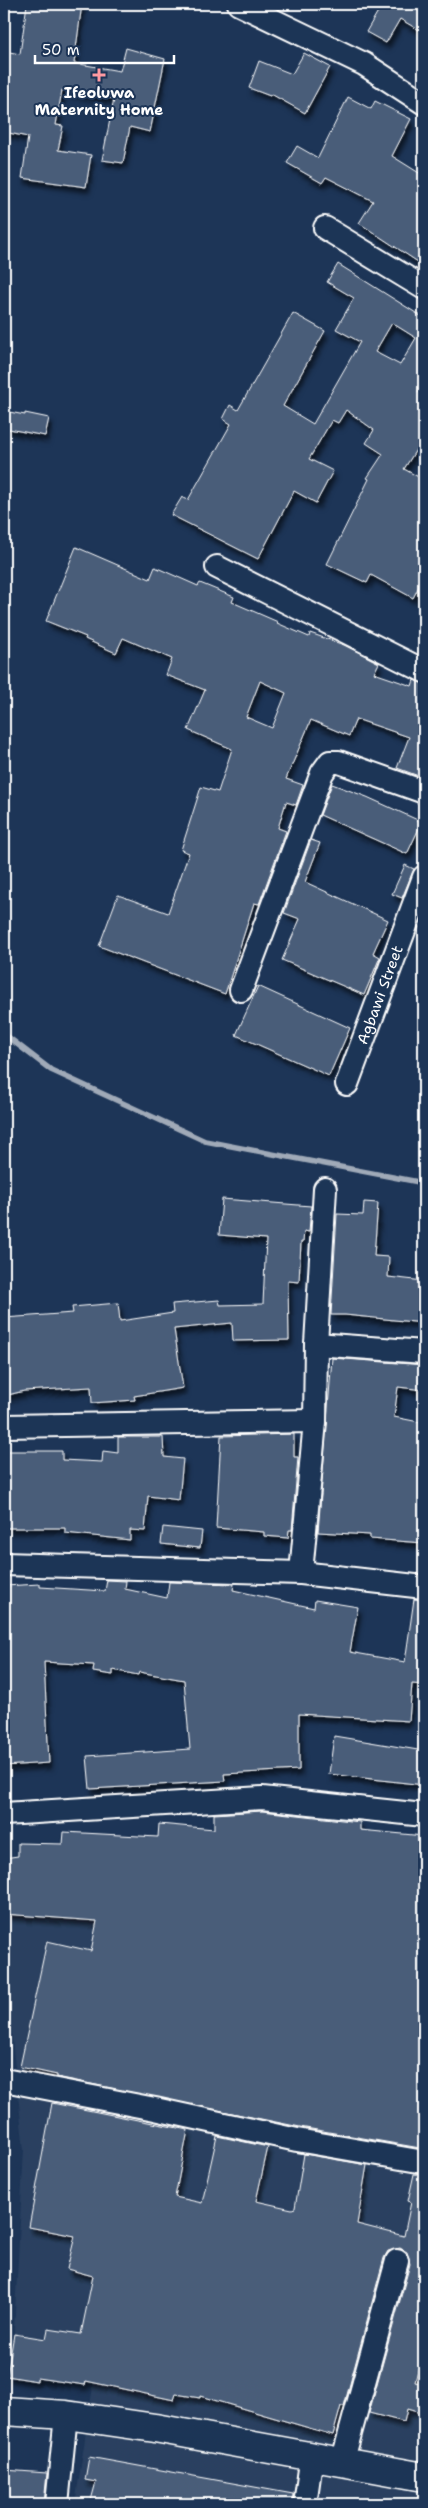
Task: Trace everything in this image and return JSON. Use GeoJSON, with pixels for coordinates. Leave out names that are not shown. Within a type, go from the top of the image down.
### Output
{"type":"FeatureCollection","features":[{"type":"Feature","properties":{"kind":"main road"},"geometry":{"type":"LineString","coordinates":[[4,2411],[66,2415],[155,2428],[312,2455],[424,2477]]}},
{"type":"Feature","properties":{"kind":"street"},"geometry":{"type":"LineString","coordinates":[[247,7],[364,64],[424,103]]}},
{"type":"Feature","properties":{"kind":"street"},"geometry":{"type":"LineString","coordinates":[[325,228],[424,288]]}},
{"type":"Feature","properties":{"kind":"street"},"geometry":{"type":"LineString","coordinates":[[217,567],[424,671]]}},
{"type":"Feature","properties":{"kind":"street"},"geometry":{"type":"LineString","coordinates":[[241,990],[322,773],[330,762],[339,762],[424,792]]}},
{"type":"Feature","properties":{"kind":"street","name":"Agbawi Street"},"geometry":{"type":"LineString","coordinates":[[347,1084],[424,877]]}},
{"type":"Feature","properties":{"kind":"street"},"geometry":{"type":"LineString","coordinates":[[301,1573],[314,1421],[316,1344],[326,1189]]}},
{"type":"Feature","properties":{"kind":"street"},"geometry":{"type":"LineString","coordinates":[[316,1344],[424,1352]]}},
{"type":"Feature","properties":{"kind":"street"},"geometry":{"type":"LineString","coordinates":[[4,1426],[314,1421]]}},
{"type":"Feature","properties":{"kind":"street"},"geometry":{"type":"LineString","coordinates":[[4,1564],[301,1573],[424,1587]]}},
{"type":"Feature","properties":{"kind":"street"},"geometry":{"type":"LineString","coordinates":[[4,1814],[262,1798],[424,1816]]}},
{"type":"Feature","properties":{"kind":"street"},"geometry":{"type":"LineString","coordinates":[[4,2080],[156,2109],[297,2140],[424,2162]]}},
{"type":"Feature","properties":{"kind":"street"},"geometry":{"type":"LineString","coordinates":[[342,2462],[397,2261]]}},
{"type":"Feature","properties":{"kind":"street"},"geometry":{"type":"LineString","coordinates":[[57,2504],[66,2415]]}},
{"type":"Feature","properties":{"kind":"street"},"geometry":{"type":"LineString","coordinates":[[305,2504],[312,2455]]}},
{"type":"Feature","properties":{"kind":"shaded area"},"geometry":{"type":"Polygon","coordinates":[[[424,1881],[424,2504],[75,2504],[98,2354],[13,2349],[24,2150],[4,1965],[4,1888],[354,1895],[424,1881]]]}},
{"type":"Feature","properties":{"kind":"building"},"geometry":{"type":"Polygon","coordinates":[[[27,4],[82,4],[74,63],[120,71],[126,48],[165,59],[150,132],[130,127],[123,163],[102,160],[114,99],[62,90],[56,125],[63,126],[58,150],[91,155],[86,187],[22,178],[28,137],[4,132],[4,51],[20,54],[27,4]]]}},
{"type":"Feature","properties":{"kind":"building"},"geometry":{"type":"Polygon","coordinates":[[[373,4],[424,4],[424,33],[400,19],[386,43],[366,32],[380,8],[373,4]]]}},
{"type":"Feature","properties":{"kind":"building"},"geometry":{"type":"Polygon","coordinates":[[[304,53],[330,67],[305,113],[271,94],[270,96],[249,88],[259,61],[292,74],[304,53]]]}},
{"type":"Feature","properties":{"kind":"building"},"geometry":{"type":"Polygon","coordinates":[[[348,97],[371,109],[375,101],[411,119],[392,156],[424,176],[424,266],[359,223],[373,201],[326,177],[322,183],[287,163],[297,146],[318,158],[348,97]]]}},
{"type":"Feature","properties":{"kind":"building"},"geometry":{"type":"Polygon","coordinates":[[[338,264],[424,318],[424,381],[418,392],[424,396],[424,437],[404,469],[424,480],[424,577],[413,598],[371,575],[367,583],[327,564],[369,479],[367,478],[383,454],[366,443],[374,430],[346,410],[338,423],[332,420],[309,459],[333,471],[316,503],[294,491],[258,559],[171,515],[182,497],[188,500],[231,424],[223,419],[230,405],[238,410],[293,313],[325,331],[283,406],[313,424],[360,342],[336,329],[354,298],[327,282],[338,264]],[[392,323],[375,352],[400,365],[416,338],[392,323]]]}},
{"type":"Feature","properties":{"kind":"building"},"geometry":{"type":"Polygon","coordinates":[[[4,411],[49,418],[45,436],[4,428],[4,411]]]}},
{"type":"Feature","properties":{"kind":"building"},"geometry":{"type":"Polygon","coordinates":[[[76,547],[150,579],[155,567],[198,586],[200,583],[234,597],[232,602],[277,623],[309,637],[310,633],[344,645],[379,663],[374,673],[412,686],[414,680],[424,684],[424,778],[397,768],[409,737],[356,719],[349,736],[311,720],[286,779],[303,785],[296,805],[286,802],[278,828],[286,831],[259,904],[254,903],[225,994],[99,946],[118,895],[168,913],[189,853],[181,850],[201,787],[218,792],[232,749],[188,730],[205,690],[166,675],[172,659],[123,638],[116,653],[85,639],[86,637],[46,621],[76,547]],[[260,681],[246,717],[272,728],[286,693],[260,681]]]}},
{"type":"Feature","properties":{"kind":"building"},"geometry":{"type":"Polygon","coordinates":[[[332,784],[367,797],[422,822],[407,854],[320,815],[332,784]]]}},
{"type":"Feature","properties":{"kind":"building"},"geometry":{"type":"Polygon","coordinates":[[[311,840],[320,843],[305,882],[388,920],[373,953],[380,957],[364,995],[282,960],[300,919],[284,913],[311,840]]]}},
{"type":"Feature","properties":{"kind":"building"},"geometry":{"type":"Polygon","coordinates":[[[405,865],[414,869],[402,898],[392,894],[405,865]]]}},
{"type":"Feature","properties":{"kind":"building"},"geometry":{"type":"Polygon","coordinates":[[[258,986],[350,1028],[329,1076],[236,1035],[258,986]]]}},
{"type":"Feature","properties":{"kind":"building"},"geometry":{"type":"Polygon","coordinates":[[[222,1199],[311,1206],[309,1232],[304,1231],[303,1242],[301,1242],[299,1282],[288,1281],[289,1340],[233,1341],[232,1323],[174,1329],[183,1388],[134,1396],[135,1400],[92,1403],[91,1387],[24,1391],[4,1396],[4,1318],[73,1313],[72,1307],[118,1303],[120,1321],[173,1313],[172,1304],[219,1300],[220,1305],[263,1304],[266,1239],[219,1235],[222,1199]]]}},
{"type":"Feature","properties":{"kind":"building"},"geometry":{"type":"Polygon","coordinates":[[[364,1202],[378,1203],[374,1256],[389,1257],[388,1277],[424,1281],[424,1323],[331,1315],[337,1214],[363,1215],[364,1202]]]}},
{"type":"Feature","properties":{"kind":"building"},"geometry":{"type":"Polygon","coordinates":[[[332,1358],[424,1365],[424,1390],[398,1387],[394,1417],[424,1423],[424,1543],[370,1539],[370,1535],[318,1532],[332,1358]]]}},
{"type":"Feature","properties":{"kind":"building"},"geometry":{"type":"Polygon","coordinates":[[[294,1434],[294,1457],[298,1457],[292,1530],[289,1530],[288,1538],[264,1536],[264,1532],[216,1528],[221,1436],[294,1434]]]}},
{"type":"Feature","properties":{"kind":"building"},"geometry":{"type":"Polygon","coordinates":[[[118,1437],[163,1437],[164,1457],[183,1459],[179,1500],[148,1496],[145,1531],[130,1530],[130,1540],[65,1533],[65,1528],[4,1528],[4,1451],[62,1451],[62,1460],[102,1462],[103,1451],[118,1453],[118,1437]]]}},
{"type":"Feature","properties":{"kind":"building"},"geometry":{"type":"Polygon","coordinates":[[[163,1527],[202,1531],[200,1548],[161,1544],[163,1527]]]}},
{"type":"Feature","properties":{"kind":"building"},"geometry":{"type":"Polygon","coordinates":[[[107,1580],[126,1581],[125,1589],[167,1598],[169,1582],[234,1584],[233,1590],[314,1608],[315,1600],[358,1607],[350,1652],[405,1662],[414,1599],[424,1600],[424,1685],[412,1684],[409,1721],[299,1714],[299,1770],[224,1774],[225,1781],[90,1789],[87,1756],[190,1749],[184,1680],[139,1672],[138,1675],[113,1670],[113,1675],[93,1672],[94,1665],[44,1662],[49,1763],[4,1766],[4,1586],[40,1584],[40,1587],[105,1591],[107,1580]]]}},
{"type":"Feature","properties":{"kind":"building"},"geometry":{"type":"Polygon","coordinates":[[[334,1736],[424,1751],[424,1785],[329,1774],[334,1736]]]}},
{"type":"Feature","properties":{"kind":"building"},"geometry":{"type":"Polygon","coordinates":[[[262,1811],[360,1822],[360,1830],[424,1836],[424,2119],[420,2148],[300,2127],[57,2077],[57,2075],[20,2067],[47,1941],[91,1951],[97,1921],[4,1914],[4,1858],[18,1856],[18,1843],[63,1844],[64,1832],[158,1837],[159,1824],[214,1829],[214,1814],[262,1811]]]}},
{"type":"Feature","properties":{"kind":"building"},"geometry":{"type":"Polygon","coordinates":[[[52,2103],[188,2130],[175,2197],[202,2203],[217,2136],[268,2147],[256,2201],[292,2209],[295,2208],[304,2154],[367,2165],[357,2224],[404,2236],[411,2202],[408,2201],[414,2174],[424,2175],[424,2345],[415,2382],[424,2384],[424,2414],[407,2409],[404,2422],[369,2413],[410,2264],[407,2252],[400,2248],[388,2251],[384,2258],[344,2406],[341,2406],[333,2435],[200,2396],[200,2398],[176,2394],[174,2400],[86,2381],[85,2385],[37,2378],[37,2381],[7,2376],[14,2334],[46,2339],[48,2329],[81,2334],[93,2276],[67,2269],[75,2236],[29,2227],[52,2103]]]}},
{"type":"Feature","properties":{"kind":"building"},"geometry":{"type":"Polygon","coordinates":[[[89,2457],[293,2494],[292,2504],[90,2504],[96,2482],[85,2480],[89,2457]]]}},
{"type":"Feature","properties":{"kind":"building"},"geometry":{"type":"Polygon","coordinates":[[[4,2470],[47,2473],[44,2504],[4,2504],[4,2470]]]}},
{"type":"Feature","properties":{"kind":"waterway"},"geometry":{"type":"LineString","coordinates":[[4,1034],[51,1070],[205,1141],[424,1183]]}},
{"type":"Feature","properties":{"kind":"place","name":"Ifeoluwa Maternity Home"},"geometry":{"type":"Point","coordinates":[99,75]}}]}
